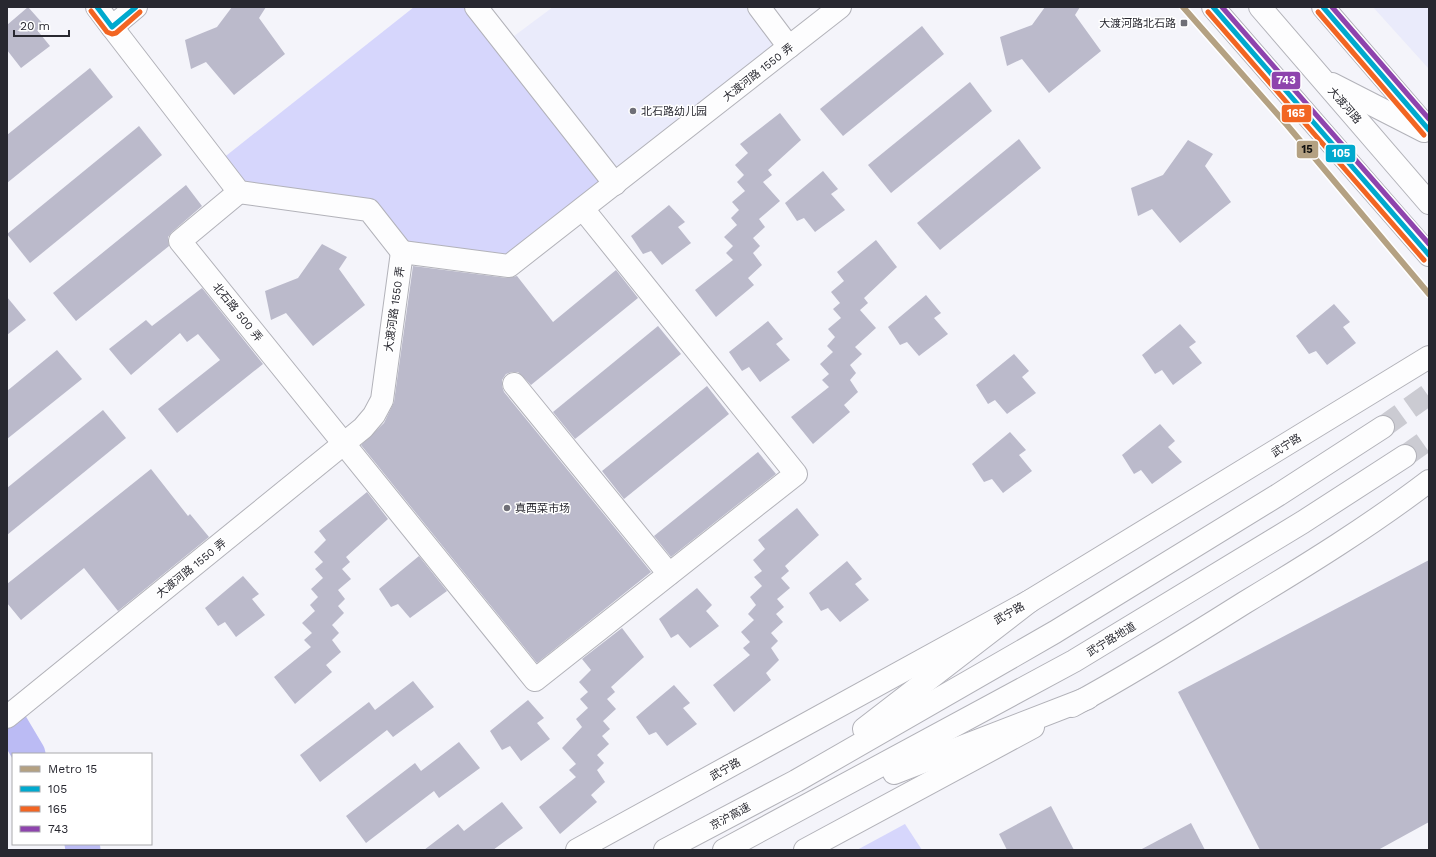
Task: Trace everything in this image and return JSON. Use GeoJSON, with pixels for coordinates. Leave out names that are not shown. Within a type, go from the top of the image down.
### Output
{"type":"FeatureCollection","features":[{"type":"Feature","properties":{"kind":"main road"},"geometry":{"type":"LineString","coordinates":[[97,7],[240,192],[369,210],[402,252]]}},
{"type":"Feature","properties":{"kind":"main road"},"geometry":{"type":"LineString","coordinates":[[112,27],[136,7]]}},
{"type":"Feature","properties":{"kind":"main road"},"geometry":{"type":"LineString","coordinates":[[476,7],[615,184]]}},
{"type":"Feature","properties":{"kind":"main road"},"geometry":{"type":"LineString","coordinates":[[759,7],[789,47]]}},
{"type":"Feature","properties":{"kind":"main road","name":"大渡河路 1550 弄"},"geometry":{"type":"LineString","coordinates":[[14,711],[345,443],[370,420],[382,400],[402,252],[509,266],[840,7]]}},
{"type":"Feature","properties":{"kind":"main road"},"geometry":{"type":"LineString","coordinates":[[1213,7],[1429,255]]}},
{"type":"Feature","properties":{"kind":"main road","name":"大渡河路"},"geometry":{"type":"LineString","coordinates":[[1260,7],[1429,203]]}},
{"type":"Feature","properties":{"kind":"main road"},"geometry":{"type":"LineString","coordinates":[[1323,7],[1429,132]]}},
{"type":"Feature","properties":{"kind":"main road"},"geometry":{"type":"LineString","coordinates":[[1323,79],[1429,132]]}},
{"type":"Feature","properties":{"kind":"main road","name":"北石路 500 弄"},"geometry":{"type":"LineString","coordinates":[[240,192],[180,241],[345,443]]}},
{"type":"Feature","properties":{"kind":"main road"},"geometry":{"type":"LineString","coordinates":[[345,443],[535,680],[796,474],[582,209]]}},
{"type":"Feature","properties":{"kind":"main road","name":"武宁路"},"geometry":{"type":"LineString","coordinates":[[577,850],[1030,601],[1429,357]]}},
{"type":"Feature","properties":{"kind":"main road"},"geometry":{"type":"LineString","coordinates":[[514,384],[669,574]]}},
{"type":"Feature","properties":{"kind":"main road"},"geometry":{"type":"LineString","coordinates":[[796,781],[1055,632],[1278,495],[1383,427]]}},
{"type":"Feature","properties":{"kind":"main road","name":"武宁路地道"},"geometry":{"type":"LineString","coordinates":[[808,806],[1074,661],[1303,522],[1405,456]]}},
{"type":"Feature","properties":{"kind":"main road"},"geometry":{"type":"LineString","coordinates":[[805,850],[1088,698],[1144,665],[1283,579],[1396,506],[1429,481]]}},
{"type":"Feature","properties":{"kind":"main road"},"geometry":{"type":"LineString","coordinates":[[796,781],[1030,601]]}},
{"type":"Feature","properties":{"kind":"main road"},"geometry":{"type":"LineString","coordinates":[[724,850],[808,806],[1088,698]]}},
{"type":"Feature","properties":{"kind":"main road","name":"京沪高速"},"geometry":{"type":"LineString","coordinates":[[664,850],[796,781]]}},
{"type":"Feature","properties":{"kind":"shaded area"},"geometry":{"type":"Polygon","coordinates":[[[414,7],[465,7],[615,184],[509,266],[402,252],[369,210],[239,192],[217,163],[414,7]]]}},
{"type":"Feature","properties":{"kind":"shaded area","name":"北石路幼儿园"},"geometry":{"type":"Polygon","coordinates":[[[553,7],[748,7],[780,47],[617,176],[510,39],[553,7]]]}},
{"type":"Feature","properties":{"kind":"shaded area"},"geometry":{"type":"Polygon","coordinates":[[[1373,7],[1429,7],[1429,69],[1373,7]]]}},
{"type":"Feature","properties":{"kind":"shaded area"},"geometry":{"type":"Polygon","coordinates":[[[905,824],[922,850],[857,850],[905,824]]]}},
{"type":"Feature","properties":{"kind":"building"},"geometry":{"type":"Polygon","coordinates":[[[28,7],[44,25],[37,30],[50,46],[21,68],[7,50],[7,25],[28,7]]]}},
{"type":"Feature","properties":{"kind":"building"},"geometry":{"type":"Polygon","coordinates":[[[232,7],[266,7],[259,18],[285,54],[234,95],[206,62],[191,69],[185,40],[217,27],[232,7]]]}},
{"type":"Feature","properties":{"kind":"building"},"geometry":{"type":"Polygon","coordinates":[[[1045,7],[1080,7],[1075,15],[1101,51],[1049,93],[1022,59],[1007,66],[1000,37],[1032,25],[1045,7]]]}},
{"type":"Feature","properties":{"kind":"building"},"geometry":{"type":"Polygon","coordinates":[[[922,26],[944,54],[843,136],[820,109],[922,26]]]}},
{"type":"Feature","properties":{"kind":"building"},"geometry":{"type":"Polygon","coordinates":[[[90,68],[113,97],[7,183],[7,135],[90,68]]]}},
{"type":"Feature","properties":{"kind":"building"},"geometry":{"type":"Polygon","coordinates":[[[970,82],[992,111],[891,193],[868,165],[970,82]]]}},
{"type":"Feature","properties":{"kind":"building"},"geometry":{"type":"Polygon","coordinates":[[[780,113],[801,140],[768,170],[772,175],[763,182],[780,201],[759,219],[765,227],[753,238],[760,246],[753,253],[762,265],[748,278],[754,285],[716,317],[695,290],[733,260],[726,253],[733,246],[724,237],[737,225],[731,218],[739,210],[732,202],[745,191],[737,182],[744,175],[735,165],[748,153],[740,144],[780,113]]]}},
{"type":"Feature","properties":{"kind":"building"},"geometry":{"type":"Polygon","coordinates":[[[139,126],[162,155],[30,263],[7,234],[139,126]]]}},
{"type":"Feature","properties":{"kind":"building"},"geometry":{"type":"Polygon","coordinates":[[[1019,139],[1041,168],[940,250],[917,223],[1019,139]]]}},
{"type":"Feature","properties":{"kind":"building"},"geometry":{"type":"Polygon","coordinates":[[[1188,140],[1213,154],[1205,166],[1231,202],[1180,243],[1152,209],[1138,216],[1131,188],[1163,175],[1188,140]]]}},
{"type":"Feature","properties":{"kind":"building"},"geometry":{"type":"Polygon","coordinates":[[[823,171],[838,189],[831,194],[845,210],[815,232],[804,218],[797,221],[785,203],[823,171]]]}},
{"type":"Feature","properties":{"kind":"building"},"geometry":{"type":"Polygon","coordinates":[[[186,185],[202,206],[172,232],[168,237],[169,246],[76,321],[53,293],[186,185]]]}},
{"type":"Feature","properties":{"kind":"building"},"geometry":{"type":"Polygon","coordinates":[[[669,205],[685,222],[678,227],[691,243],[662,265],[651,251],[643,254],[631,236],[669,205]]]}},
{"type":"Feature","properties":{"kind":"building"},"geometry":{"type":"Polygon","coordinates":[[[876,240],[897,267],[864,298],[868,303],[860,310],[876,328],[855,347],[862,354],[850,365],[856,373],[850,380],[858,392],[844,405],[850,412],[813,444],[791,417],[829,387],[822,380],[829,374],[820,364],[833,352],[827,346],[835,337],[828,329],[841,318],[833,309],[840,303],[831,292],[844,281],[837,272],[876,240]]]}},
{"type":"Feature","properties":{"kind":"building"},"geometry":{"type":"Polygon","coordinates":[[[322,244],[347,257],[339,269],[365,305],[313,346],[286,313],[271,320],[265,291],[298,278],[322,244]]]}},
{"type":"Feature","properties":{"kind":"building","name":"真西菜市场"},"geometry":{"type":"Polygon","coordinates":[[[413,266],[507,278],[517,276],[553,322],[616,270],[638,298],[531,385],[518,372],[506,374],[502,380],[504,392],[651,572],[537,663],[361,445],[384,423],[394,402],[413,266]]]}},
{"type":"Feature","properties":{"kind":"building"},"geometry":{"type":"Polygon","coordinates":[[[202,288],[263,364],[177,433],[158,409],[220,360],[198,334],[187,342],[180,333],[131,375],[109,349],[146,320],[152,326],[202,288]]]}},
{"type":"Feature","properties":{"kind":"building"},"geometry":{"type":"Polygon","coordinates":[[[926,295],[941,313],[934,318],[948,334],[919,356],[907,342],[900,345],[888,327],[926,295]]]}},
{"type":"Feature","properties":{"kind":"building"},"geometry":{"type":"Polygon","coordinates":[[[7,297],[26,320],[7,335],[7,297]]]}},
{"type":"Feature","properties":{"kind":"building"},"geometry":{"type":"Polygon","coordinates":[[[1334,304],[1350,322],[1343,327],[1356,343],[1327,365],[1316,351],[1309,354],[1296,336],[1334,304]]]}},
{"type":"Feature","properties":{"kind":"building"},"geometry":{"type":"Polygon","coordinates":[[[768,321],[783,339],[776,344],[790,360],[760,382],[749,367],[742,371],[729,352],[768,321]]]}},
{"type":"Feature","properties":{"kind":"building"},"geometry":{"type":"Polygon","coordinates":[[[1180,324],[1196,342],[1189,347],[1202,363],[1173,385],[1162,370],[1155,374],[1142,355],[1180,324]]]}},
{"type":"Feature","properties":{"kind":"building"},"geometry":{"type":"Polygon","coordinates":[[[658,326],[681,354],[575,439],[553,412],[658,326]]]}},
{"type":"Feature","properties":{"kind":"building"},"geometry":{"type":"Polygon","coordinates":[[[57,350],[82,379],[7,439],[7,391],[57,350]]]}},
{"type":"Feature","properties":{"kind":"building"},"geometry":{"type":"Polygon","coordinates":[[[1014,354],[1029,371],[1022,377],[1036,393],[1007,414],[995,400],[988,404],[976,385],[1014,354]]]}},
{"type":"Feature","properties":{"kind":"building"},"geometry":{"type":"Polygon","coordinates":[[[707,386],[729,414],[624,499],[602,471],[707,386]]]}},
{"type":"Feature","properties":{"kind":"building"},"geometry":{"type":"Polygon","coordinates":[[[103,410],[126,438],[7,535],[7,488],[103,410]]]}},
{"type":"Feature","properties":{"kind":"building"},"geometry":{"type":"Polygon","coordinates":[[[1160,424],[1175,441],[1168,447],[1182,462],[1152,484],[1141,470],[1134,474],[1122,455],[1160,424]]]}},
{"type":"Feature","properties":{"kind":"building"},"geometry":{"type":"Polygon","coordinates":[[[1010,432],[1026,450],[1019,455],[1032,471],[1003,493],[992,479],[984,482],[972,464],[1010,432]]]}},
{"type":"Feature","properties":{"kind":"building"},"geometry":{"type":"Polygon","coordinates":[[[758,452],[776,474],[671,557],[654,536],[758,452]]]}},
{"type":"Feature","properties":{"kind":"building"},"geometry":{"type":"Polygon","coordinates":[[[151,469],[188,516],[190,514],[209,537],[118,611],[84,568],[21,620],[7,603],[7,584],[151,469]]]}},
{"type":"Feature","properties":{"kind":"building"},"geometry":{"type":"Polygon","coordinates":[[[367,492],[388,519],[346,557],[350,562],[342,569],[351,579],[338,590],[345,599],[338,606],[344,613],[332,625],[339,633],[332,640],[341,652],[326,665],[332,672],[295,704],[274,677],[311,647],[304,640],[312,633],[302,623],[315,611],[310,605],[318,597],[311,589],[323,578],[315,569],[323,562],[314,552],[326,540],[319,531],[367,492]]]}},
{"type":"Feature","properties":{"kind":"building"},"geometry":{"type":"Polygon","coordinates":[[[797,508],[819,535],[785,566],[789,571],[781,578],[790,588],[777,599],[784,607],[776,614],[783,622],[771,633],[778,641],[771,648],[779,660],[766,673],[771,680],[734,712],[713,685],[750,655],[743,648],[750,642],[741,632],[754,620],[748,614],[756,605],[750,597],[762,586],[754,577],[762,571],[753,560],[765,549],[758,540],[797,508]]]}},
{"type":"Feature","properties":{"kind":"building"},"geometry":{"type":"Polygon","coordinates":[[[419,556],[447,591],[410,618],[398,604],[391,607],[379,589],[419,556]]]}},
{"type":"Feature","properties":{"kind":"building"},"geometry":{"type":"Polygon","coordinates":[[[1429,560],[1429,822],[1378,850],[1260,850],[1178,692],[1429,560]]]}},
{"type":"Feature","properties":{"kind":"building"},"geometry":{"type":"Polygon","coordinates":[[[847,561],[862,579],[855,584],[869,600],[840,622],[828,608],[821,611],[809,593],[847,561]]]}},
{"type":"Feature","properties":{"kind":"building"},"geometry":{"type":"Polygon","coordinates":[[[243,576],[259,594],[252,599],[265,615],[236,637],[225,622],[218,626],[205,608],[243,576]]]}},
{"type":"Feature","properties":{"kind":"building"},"geometry":{"type":"Polygon","coordinates":[[[697,588],[712,605],[706,611],[719,626],[690,648],[678,634],[671,638],[659,619],[697,588]]]}},
{"type":"Feature","properties":{"kind":"building"},"geometry":{"type":"Polygon","coordinates":[[[622,628],[644,657],[611,687],[615,692],[607,699],[616,709],[603,721],[610,729],[602,736],[609,744],[597,755],[604,763],[597,770],[605,782],[591,795],[597,802],[560,834],[539,807],[576,777],[569,770],[576,764],[562,748],[582,727],[576,719],[588,708],[580,699],[588,692],[579,682],[591,670],[582,659],[622,628]]]}},
{"type":"Feature","properties":{"kind":"building"},"geometry":{"type":"Polygon","coordinates":[[[413,681],[434,707],[393,737],[387,730],[320,782],[300,755],[369,702],[375,710],[413,681]]]}},
{"type":"Feature","properties":{"kind":"building"},"geometry":{"type":"Polygon","coordinates":[[[674,685],[690,703],[683,708],[697,724],[667,746],[656,732],[649,735],[636,717],[674,685]]]}},
{"type":"Feature","properties":{"kind":"building"},"geometry":{"type":"Polygon","coordinates":[[[528,700],[544,718],[537,723],[550,739],[521,761],[510,746],[502,750],[490,731],[528,700]]]}},
{"type":"Feature","properties":{"kind":"building"},"geometry":{"type":"Polygon","coordinates":[[[459,742],[480,768],[439,798],[434,791],[366,843],[346,816],[415,763],[421,771],[459,742]]]}},
{"type":"Feature","properties":{"kind":"building"},"geometry":{"type":"Polygon","coordinates":[[[502,802],[523,828],[493,850],[424,850],[458,824],[464,831],[502,802]]]}},
{"type":"Feature","properties":{"kind":"building"},"geometry":{"type":"Polygon","coordinates":[[[1051,806],[1074,850],[1007,850],[999,834],[1051,806]]]}},
{"type":"Feature","properties":{"kind":"building"},"geometry":{"type":"Polygon","coordinates":[[[1191,823],[1205,850],[1140,850],[1191,823]]]}},
{"type":"Feature","properties":{"kind":"waterway"},"geometry":{"type":"LineString","coordinates":[[7,717],[28,753]]}},
{"type":"Feature","properties":{"kind":"waterway"},"geometry":{"type":"LineString","coordinates":[[82,845],[84,850]]}},
{"type":"Feature","properties":{"kind":"tunnel"},"geometry":{"type":"LineString","coordinates":[[1383,427],[1429,394]]}},
{"type":"Feature","properties":{"kind":"tunnel"},"geometry":{"type":"LineString","coordinates":[[1405,456],[1429,439]]}},
{"type":"Feature","properties":{"kind":"metro line","name":"15"},"geometry":{"type":"LineString","coordinates":[[1183,7],[1287,125],[1429,294]]}},
{"type":"Feature","properties":{"kind":"transit line","name":"105"},"geometry":{"type":"LineString","coordinates":[[97,7],[112,27],[136,7]]}},
{"type":"Feature","properties":{"kind":"transit line","name":"105"},"geometry":{"type":"LineString","coordinates":[[1213,7],[1429,255]]}},
{"type":"Feature","properties":{"kind":"transit line","name":"743"},"geometry":{"type":"LineString","coordinates":[[1222,7],[1429,244]]}},
{"type":"Feature","properties":{"kind":"transit line","name":"105"},"geometry":{"type":"LineString","coordinates":[[1323,7],[1429,130]]}},
{"type":"Feature","properties":{"kind":"transit line","name":"743"},"geometry":{"type":"LineString","coordinates":[[1332,7],[1429,119]]}},
{"type":"Feature","properties":{"kind":"transit line","name":"165"},"geometry":{"type":"LineString","coordinates":[[91,11],[107,32],[112,34],[116,33],[140,12]]}},
{"type":"Feature","properties":{"kind":"transit line","name":"165"},"geometry":{"type":"LineString","coordinates":[[1208,12],[1424,260]]}},
{"type":"Feature","properties":{"kind":"transit line","name":"165"},"geometry":{"type":"LineString","coordinates":[[1318,12],[1424,135]]}},
{"type":"Feature","properties":{"kind":"place","name":"大渡河路北石路"},"geometry":{"type":"Point","coordinates":[1184,23]}},
{"type":"Feature","properties":{"kind":"place","name":"北石路幼儿园"},"geometry":{"type":"Point","coordinates":[633,111]}},
{"type":"Feature","properties":{"kind":"place","name":"真西菜市场"},"geometry":{"type":"Point","coordinates":[507,508]}}]}
